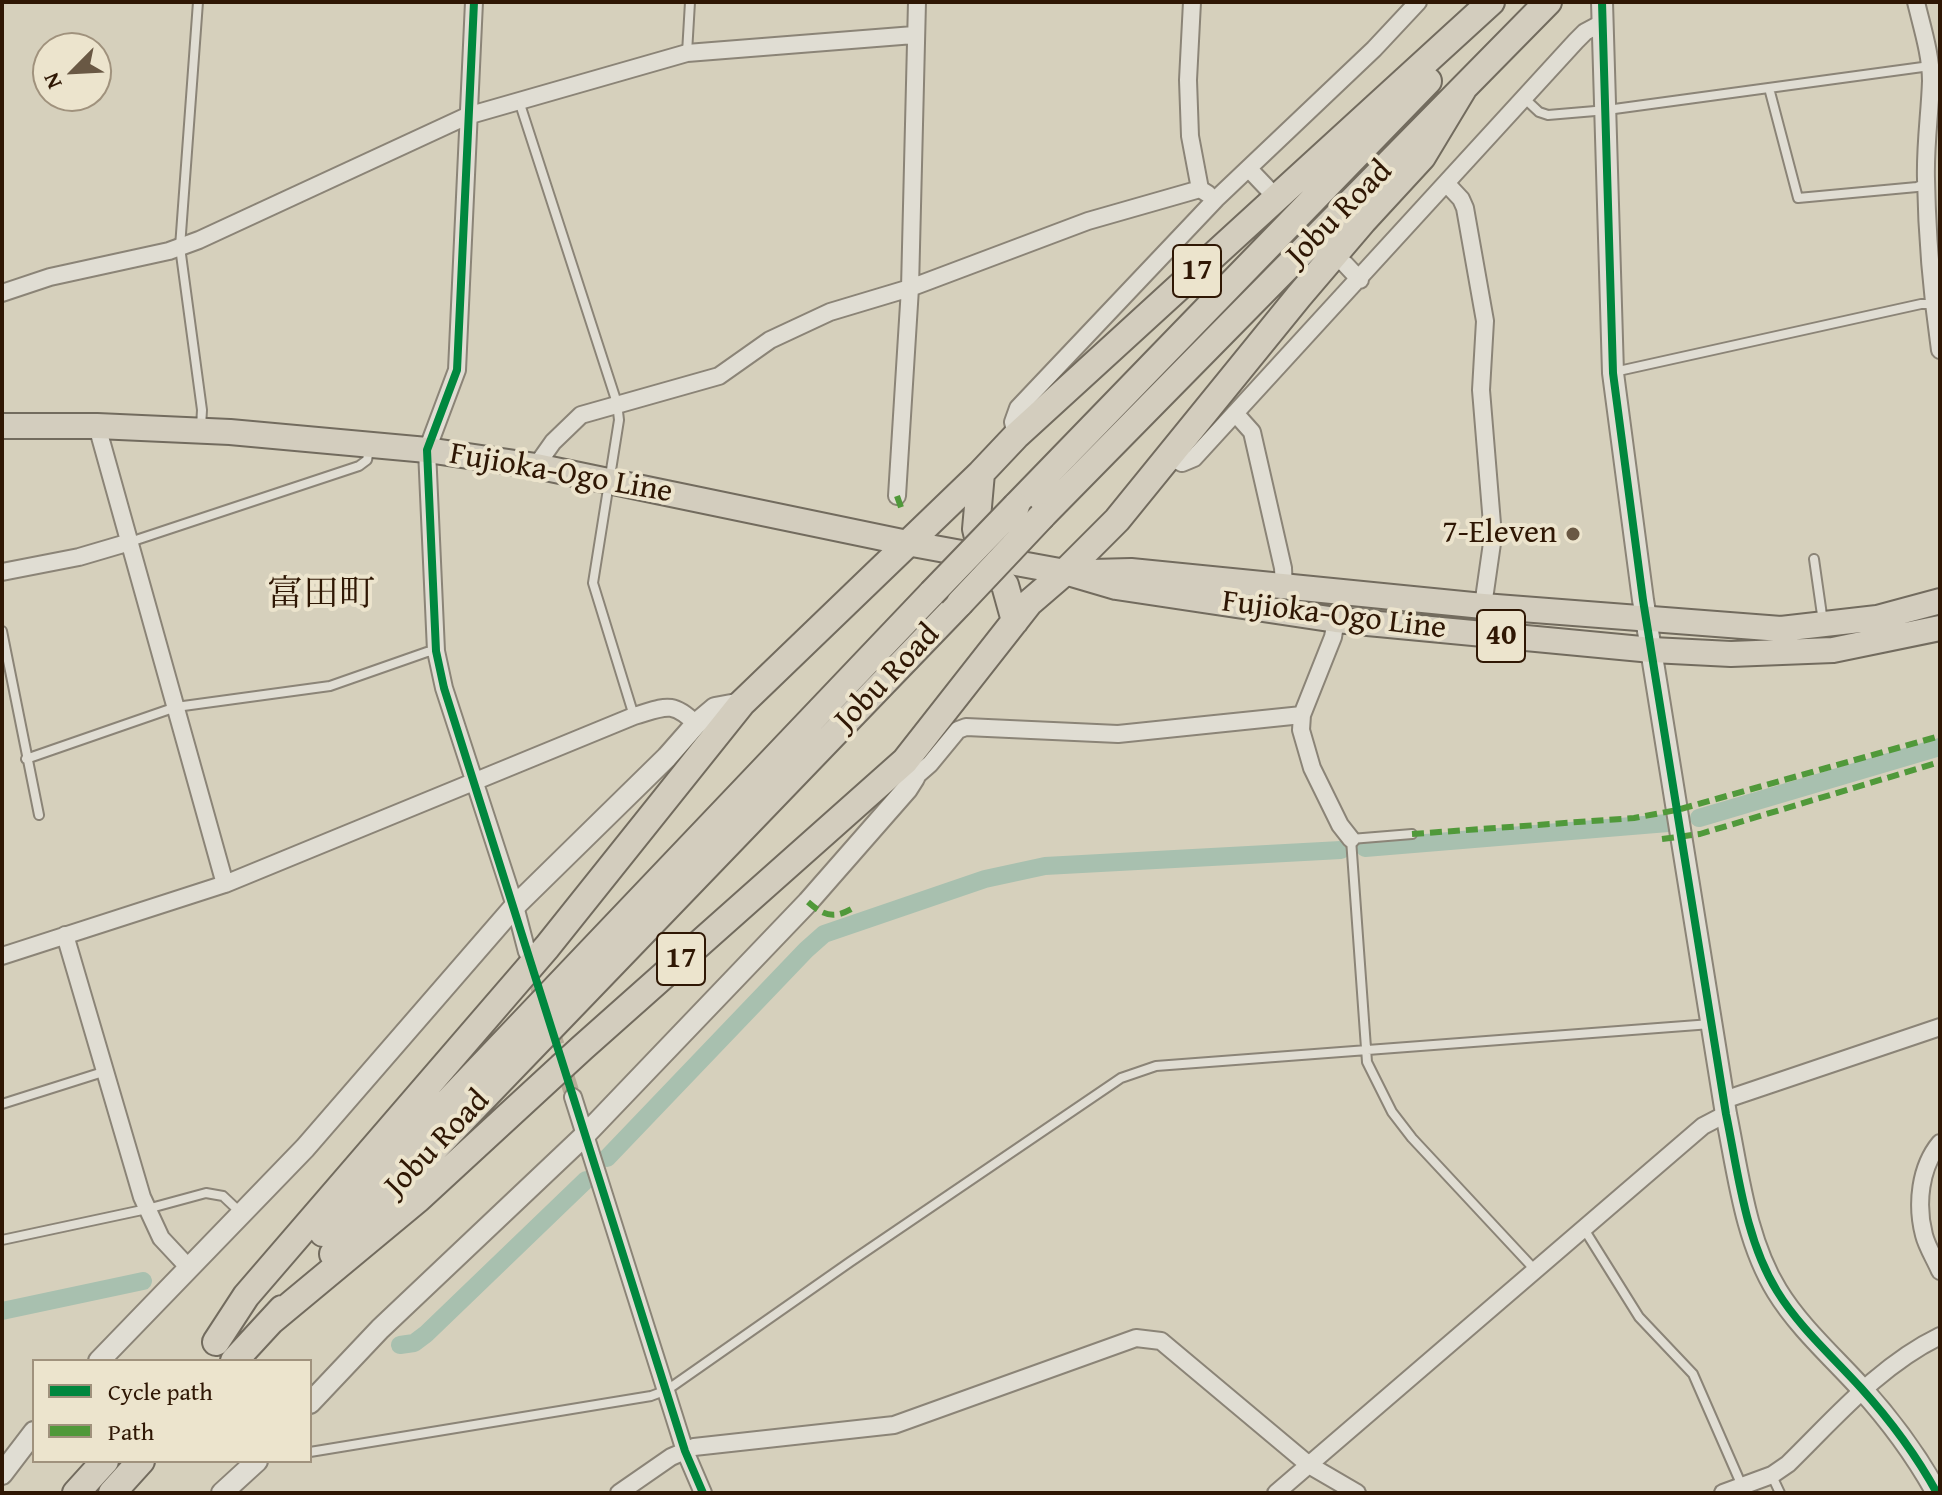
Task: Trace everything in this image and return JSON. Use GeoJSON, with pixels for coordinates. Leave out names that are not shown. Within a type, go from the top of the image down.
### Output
{"type":"FeatureCollection","features":[{"type":"Feature","properties":{"kind":"highway","name":"17"},"geometry":{"type":"LineString","coordinates":[[216,1355],[246,1296],[547,947],[742,703],[1016,436],[1491,2]]}},
{"type":"Feature","properties":{"kind":"highway","name":"Jobu Road"},"geometry":{"type":"LineString","coordinates":[[216,1355],[394,1160],[932,593],[1440,68],[1499,2]]}},
{"type":"Feature","properties":{"kind":"highway","name":"Jobu Road"},"geometry":{"type":"LineString","coordinates":[[216,1355],[271,1321],[1042,516],[1548,2]]}},
{"type":"Feature","properties":{"kind":"highway","name":"17"},"geometry":{"type":"LineString","coordinates":[[271,1321],[408,1208],[582,1048],[910,769],[1029,603],[1117,520],[1363,221],[1422,157],[1463,89]]}},
{"type":"Feature","properties":{"kind":"highway"},"geometry":{"type":"LineString","coordinates":[[981,473],[975,520],[983,558],[1005,585],[1015,621]]}},
{"type":"Feature","properties":{"kind":"highway"},"geometry":{"type":"LineString","coordinates":[[76,1493],[103,1463]]}},
{"type":"Feature","properties":{"kind":"highway"},"geometry":{"type":"LineString","coordinates":[[112,1493],[139,1463]]}},
{"type":"Feature","properties":{"kind":"main road","name":"Fujioka-Ogo Line"},"geometry":{"type":"LineString","coordinates":[[2,426],[201,431],[427,450],[610,480],[907,543],[1065,572],[1116,587],[1336,620],[1652,650],[1731,654],[1833,650],[1940,628]]}},
{"type":"Feature","properties":{"kind":"main road","name":"Fujioka-Ogo Line"},"geometry":{"type":"LineString","coordinates":[[1065,572],[1131,571],[1284,588]]}},
{"type":"Feature","properties":{"kind":"main road","name":"40"},"geometry":{"type":"LineString","coordinates":[[1284,588],[1781,629],[1877,618],[1940,601]]}},
{"type":"Feature","properties":{"kind":"street"},"geometry":{"type":"LineString","coordinates":[[474,2],[457,370],[427,450],[436,651],[444,688],[527,952]]}},
{"type":"Feature","properties":{"kind":"street"},"geometry":{"type":"LineString","coordinates":[[897,496],[910,288],[917,2]]}},
{"type":"Feature","properties":{"kind":"street"},"geometry":{"type":"LineString","coordinates":[[1192,2],[1188,80],[1190,122],[1200,189]]}},
{"type":"Feature","properties":{"kind":"street"},"geometry":{"type":"LineString","coordinates":[[1016,436],[1013,422],[1018,408],[1216,199],[1418,2]]}},
{"type":"Feature","properties":{"kind":"street"},"geometry":{"type":"LineString","coordinates":[[1602,2],[1613,373],[1647,620],[1725,1107],[1749,1221],[1766,1270],[1796,1317],[1899,1434],[1937,1493]]}},
{"type":"Feature","properties":{"kind":"street"},"geometry":{"type":"LineString","coordinates":[[1916,2],[1930,66],[1925,138],[1933,182],[1933,304],[1940,350]]}},
{"type":"Feature","properties":{"kind":"street"},"geometry":{"type":"LineString","coordinates":[[1168,456],[1182,463],[1194,458],[1585,32],[1602,23]]}},
{"type":"Feature","properties":{"kind":"street"},"geometry":{"type":"LineString","coordinates":[[2,293],[50,277],[180,247],[467,116],[687,53],[914,35]]}},
{"type":"Feature","properties":{"kind":"street"},"geometry":{"type":"LineString","coordinates":[[1249,169],[1269,190]]}},
{"type":"Feature","properties":{"kind":"street"},"geometry":{"type":"LineString","coordinates":[[1446,183],[1465,208],[1485,321],[1481,390],[1493,536],[1483,606]]}},
{"type":"Feature","properties":{"kind":"street"},"geometry":{"type":"LineString","coordinates":[[536,466],[553,442],[581,415],[719,376],[770,340],[830,312],[910,288],[1088,221],[1200,189],[1216,199]]}},
{"type":"Feature","properties":{"kind":"street"},"geometry":{"type":"LineString","coordinates":[[1345,264],[1360,280]]}},
{"type":"Feature","properties":{"kind":"street"},"geometry":{"type":"LineString","coordinates":[[1235,413],[1252,432],[1283,568],[1284,588]]}},
{"type":"Feature","properties":{"kind":"street"},"geometry":{"type":"LineString","coordinates":[[97,426],[225,884]]}},
{"type":"Feature","properties":{"kind":"street"},"geometry":{"type":"LineString","coordinates":[[2,572],[79,557],[130,542]]}},
{"type":"Feature","properties":{"kind":"street"},"geometry":{"type":"LineString","coordinates":[[1336,620],[1333,637],[1302,715],[1301,730],[1306,753],[1340,825],[1351,839]]}},
{"type":"Feature","properties":{"kind":"street"},"geometry":{"type":"LineString","coordinates":[[101,1359],[348,1101],[515,906],[667,757],[696,724],[715,708],[742,703]]}},
{"type":"Feature","properties":{"kind":"street"},"geometry":{"type":"LineString","coordinates":[[2,956],[225,884],[634,716],[674,706],[696,724]]}},
{"type":"Feature","properties":{"kind":"street"},"geometry":{"type":"LineString","coordinates":[[312,1401],[380,1329],[584,1136],[808,902],[907,789],[910,769],[930,764],[958,730],[966,727],[1118,734],[1302,715]]}},
{"type":"Feature","properties":{"kind":"street"},"geometry":{"type":"LineString","coordinates":[[65,935],[103,1072],[147,1209],[161,1238],[189,1268]]}},
{"type":"Feature","properties":{"kind":"street"},"geometry":{"type":"LineString","coordinates":[[1276,1493],[1725,1107],[1940,1027]]}},
{"type":"Feature","properties":{"kind":"street"},"geometry":{"type":"LineString","coordinates":[[573,1097],[685,1451],[703,1493]]}},
{"type":"Feature","properties":{"kind":"street"},"geometry":{"type":"LineString","coordinates":[[1940,1143],[1925,1167],[1921,1193],[1924,1236],[1940,1271]]}},
{"type":"Feature","properties":{"kind":"street"},"geometry":{"type":"LineString","coordinates":[[1723,1493],[1772,1475],[1788,1464],[1863,1391],[1916,1350],[1940,1336]]}},
{"type":"Feature","properties":{"kind":"street"},"geometry":{"type":"LineString","coordinates":[[619,1493],[660,1464],[710,1443],[894,1425],[1136,1338],[1161,1341],[1309,1465],[1357,1493]]}},
{"type":"Feature","properties":{"kind":"street"},"geometry":{"type":"LineString","coordinates":[[2,1474],[32,1435]]}},
{"type":"Feature","properties":{"kind":"street"},"geometry":{"type":"LineString","coordinates":[[222,1493],[255,1463]]}},
{"type":"Feature","properties":{"kind":"lane"},"geometry":{"type":"LineString","coordinates":[[198,2],[180,247],[202,410],[201,431]]}},
{"type":"Feature","properties":{"kind":"lane"},"geometry":{"type":"LineString","coordinates":[[687,53],[690,2]]}},
{"type":"Feature","properties":{"kind":"lane"},"geometry":{"type":"LineString","coordinates":[[1524,98],[1539,112],[1548,115],[1607,110],[1930,66]]}},
{"type":"Feature","properties":{"kind":"lane"},"geometry":{"type":"LineString","coordinates":[[1769,88],[1798,198],[1917,187],[1933,182]]}},
{"type":"Feature","properties":{"kind":"lane"},"geometry":{"type":"LineString","coordinates":[[519,101],[617,403],[619,420],[593,583],[634,716]]}},
{"type":"Feature","properties":{"kind":"lane"},"geometry":{"type":"LineString","coordinates":[[1613,373],[1921,304],[1933,304]]}},
{"type":"Feature","properties":{"kind":"lane"},"geometry":{"type":"LineString","coordinates":[[130,542],[359,466],[367,460],[370,445]]}},
{"type":"Feature","properties":{"kind":"lane"},"geometry":{"type":"LineString","coordinates":[[1814,559],[1824,626]]}},
{"type":"Feature","properties":{"kind":"lane"},"geometry":{"type":"LineString","coordinates":[[2,631],[39,815]]}},
{"type":"Feature","properties":{"kind":"lane"},"geometry":{"type":"LineString","coordinates":[[26,759],[176,707],[330,686],[436,651]]}},
{"type":"Feature","properties":{"kind":"lane"},"geometry":{"type":"LineString","coordinates":[[1412,834],[1351,839],[1367,1062],[1392,1112],[1412,1138],[1537,1271]]}},
{"type":"Feature","properties":{"kind":"lane"},"geometry":{"type":"LineString","coordinates":[[312,1452],[651,1396],[667,1390],[1121,1078],[1156,1066],[1712,1024]]}},
{"type":"Feature","properties":{"kind":"lane"},"geometry":{"type":"LineString","coordinates":[[2,1104],[103,1072]]}},
{"type":"Feature","properties":{"kind":"lane"},"geometry":{"type":"LineString","coordinates":[[2,1240],[206,1193],[223,1196],[241,1213]]}},
{"type":"Feature","properties":{"kind":"lane"},"geometry":{"type":"LineString","coordinates":[[1584,1229],[1639,1317],[1693,1374],[1742,1486]]}},
{"type":"Feature","properties":{"kind":"lane"},"geometry":{"type":"LineString","coordinates":[[1772,1475],[1780,1493]]}},
{"type":"Feature","properties":{"kind":"waterway"},"geometry":{"type":"LineString","coordinates":[[1699,818],[1940,747]]}},
{"type":"Feature","properties":{"kind":"waterway"},"geometry":{"type":"LineString","coordinates":[[1365,848],[1668,823]]}},
{"type":"Feature","properties":{"kind":"waterway"},"geometry":{"type":"LineString","coordinates":[[607,1158],[824,934],[985,879],[1045,866],[1341,850]]}},
{"type":"Feature","properties":{"kind":"waterway"},"geometry":{"type":"LineString","coordinates":[[400,1345],[414,1343],[426,1334],[586,1180]]}},
{"type":"Feature","properties":{"kind":"waterway"},"geometry":{"type":"LineString","coordinates":[[2,1311],[143,1281]]}},
{"type":"Feature","properties":{"kind":"tunnel"},"geometry":{"type":"LineString","coordinates":[[530,961],[573,1097]]}},
{"type":"Feature","properties":{"kind":"marked path"},"geometry":{"type":"LineString","coordinates":[[897,496],[903,513]]}},
{"type":"Feature","properties":{"kind":"marked path"},"geometry":{"type":"LineString","coordinates":[[1412,834],[1634,818],[1677,810],[1940,736]]}},
{"type":"Feature","properties":{"kind":"marked path"},"geometry":{"type":"LineString","coordinates":[[1662,839],[1700,834],[1940,762]]}},
{"type":"Feature","properties":{"kind":"marked path"},"geometry":{"type":"LineString","coordinates":[[808,902],[830,915],[855,907]]}},
{"type":"Feature","properties":{"kind":"cycle path"},"geometry":{"type":"LineString","coordinates":[[474,2],[457,370],[427,450],[436,651],[444,688],[685,1451],[703,1493]]}},
{"type":"Feature","properties":{"kind":"cycle path"},"geometry":{"type":"LineString","coordinates":[[1602,2],[1613,373],[1643,600],[1726,1114],[1744,1205],[1757,1250],[1777,1291],[1806,1329],[1882,1413],[1937,1493]]}},
{"type":"Feature","properties":{"kind":"place","name":"7-Eleven"},"geometry":{"type":"Point","coordinates":[1573,534]}},
{"type":"Feature","properties":{"kind":"district","name":"富田町"},"geometry":{"type":"Point","coordinates":[321,596]}}]}
